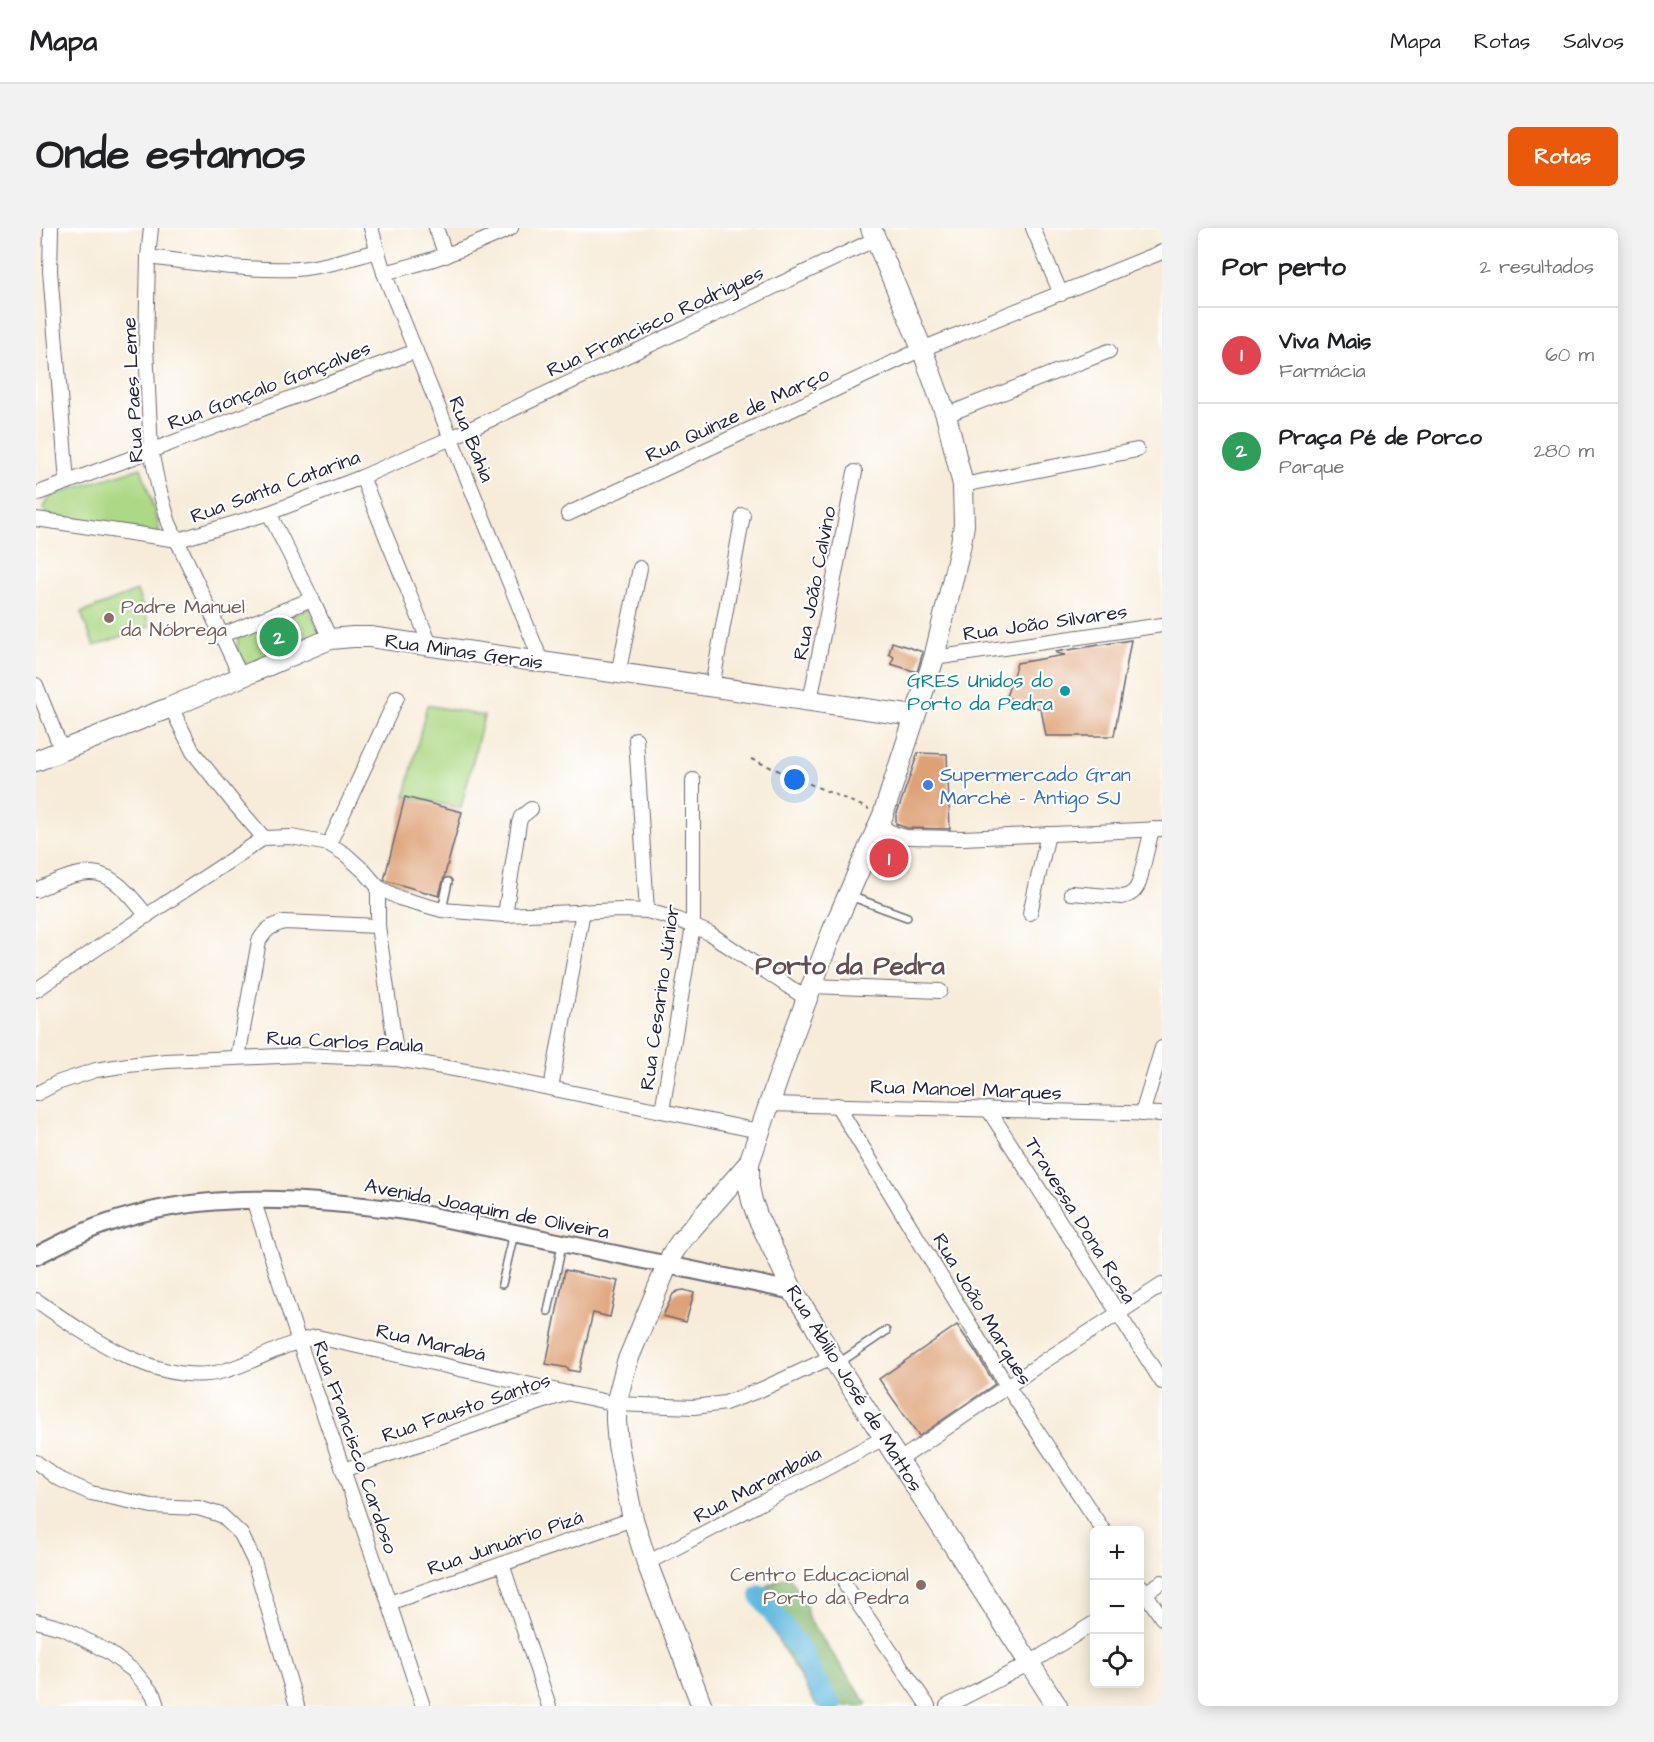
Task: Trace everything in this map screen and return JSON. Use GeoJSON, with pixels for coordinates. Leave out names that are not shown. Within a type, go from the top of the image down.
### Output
{"type":"FeatureCollection","features":[{"type":"Feature","properties":{"kind":"main road","name":"Rua Abilio José de Mattos"},"geometry":{"type":"LineString","coordinates":[[874,234],[922,349],[946,416],[963,485],[964,525],[934,658],[881,820],[832,932],[759,1131],[749,1163],[749,1187],[758,1218],[794,1291],[834,1361],[1057,1706]]}},
{"type":"Feature","properties":{"kind":"main road","name":"Rua Minas Gerais"},"geometry":{"type":"LineString","coordinates":[[36,761],[171,707],[330,639],[352,637],[370,637],[914,716]]}},
{"type":"Feature","properties":{"kind":"main road"},"geometry":{"type":"LineString","coordinates":[[702,1706],[647,1563],[633,1519],[618,1444],[616,1404],[627,1362],[666,1264],[681,1240],[749,1163]]}},
{"type":"Feature","properties":{"kind":"street"},"geometry":{"type":"LineString","coordinates":[[51,228],[50,271],[67,482]]}},
{"type":"Feature","properties":{"kind":"street","name":"Rua Paes Leme"},"geometry":{"type":"LineString","coordinates":[[151,228],[146,347],[151,451],[158,485],[170,523],[241,677]]}},
{"type":"Feature","properties":{"kind":"street","name":"Rua Bahia"},"geometry":{"type":"LineString","coordinates":[[371,228],[384,273],[542,663]]}},
{"type":"Feature","properties":{"kind":"street"},"geometry":{"type":"LineString","coordinates":[[436,228],[446,256]]}},
{"type":"Feature","properties":{"kind":"street"},"geometry":{"type":"LineString","coordinates":[[384,273],[446,256],[511,228]]}},
{"type":"Feature","properties":{"kind":"street"},"geometry":{"type":"LineString","coordinates":[[1033,228],[1061,294]]}},
{"type":"Feature","properties":{"kind":"street","name":"Rua Francisco Rodrigues"},"geometry":{"type":"LineString","coordinates":[[451,438],[874,234]]}},
{"type":"Feature","properties":{"kind":"street"},"geometry":{"type":"LineString","coordinates":[[148,257],[251,269],[298,269],[378,251]]}},
{"type":"Feature","properties":{"kind":"street","name":"Rua Quinze de Março"},"geometry":{"type":"LineString","coordinates":[[568,514],[922,349],[1162,252]]}},
{"type":"Feature","properties":{"kind":"street","name":"Rua Gonçalo Gonçalves"},"geometry":{"type":"LineString","coordinates":[[36,494],[416,351]]}},
{"type":"Feature","properties":{"kind":"street"},"geometry":{"type":"LineString","coordinates":[[946,416],[1109,351]]}},
{"type":"Feature","properties":{"kind":"street","name":"Rua Santa Catarina"},"geometry":{"type":"LineString","coordinates":[[36,519],[178,540],[269,513],[362,477],[451,438]]}},
{"type":"Feature","properties":{"kind":"street"},"geometry":{"type":"LineString","coordinates":[[963,485],[1137,450]]}},
{"type":"Feature","properties":{"kind":"street","name":"Rua João Calvino"},"geometry":{"type":"LineString","coordinates":[[810,701],[855,471]]}},
{"type":"Feature","properties":{"kind":"street"},"geometry":{"type":"LineString","coordinates":[[362,477],[431,647]]}},
{"type":"Feature","properties":{"kind":"street"},"geometry":{"type":"LineString","coordinates":[[269,513],[330,639]]}},
{"type":"Feature","properties":{"kind":"street"},"geometry":{"type":"LineString","coordinates":[[712,687],[744,514]]}},
{"type":"Feature","properties":{"kind":"street"},"geometry":{"type":"LineString","coordinates":[[618,674],[640,568]]}},
{"type":"Feature","properties":{"kind":"street"},"geometry":{"type":"LineString","coordinates":[[222,635],[312,599]]}},
{"type":"Feature","properties":{"kind":"street","name":"Rua João Silvares"},"geometry":{"type":"LineString","coordinates":[[934,658],[1162,625]]}},
{"type":"Feature","properties":{"kind":"street"},"geometry":{"type":"LineString","coordinates":[[36,685],[62,751]]}},
{"type":"Feature","properties":{"kind":"street"},"geometry":{"type":"LineString","coordinates":[[329,844],[398,697]]}},
{"type":"Feature","properties":{"kind":"street"},"geometry":{"type":"LineString","coordinates":[[171,707],[193,752],[264,838]]}},
{"type":"Feature","properties":{"kind":"street"},"geometry":{"type":"LineString","coordinates":[[636,739],[647,911]]}},
{"type":"Feature","properties":{"kind":"street","name":"Rua Cesarino Júnior"},"geometry":{"type":"LineString","coordinates":[[662,1111],[693,926],[693,780]]}},
{"type":"Feature","properties":{"kind":"street"},"geometry":{"type":"LineString","coordinates":[[505,915],[521,817],[531,809]]}},
{"type":"Feature","properties":{"kind":"street"},"geometry":{"type":"LineString","coordinates":[[881,820],[895,834],[906,837],[963,838],[1157,829],[1139,883],[1130,895],[1122,897],[1071,893]]}},
{"type":"Feature","properties":{"kind":"street"},"geometry":{"type":"LineString","coordinates":[[1030,913],[1048,834]]}},
{"type":"Feature","properties":{"kind":"street"},"geometry":{"type":"LineString","coordinates":[[36,990],[264,838],[291,837],[329,844],[345,854],[378,887],[399,898],[442,910],[505,915],[583,910],[647,911],[676,919],[709,933],[809,992],[940,991]]}},
{"type":"Feature","properties":{"kind":"street"},"geometry":{"type":"LineString","coordinates":[[36,890],[80,873],[97,872],[115,881],[130,894],[147,916]]}},
{"type":"Feature","properties":{"kind":"street"},"geometry":{"type":"LineString","coordinates":[[378,887],[378,926],[398,1059]]}},
{"type":"Feature","properties":{"kind":"street"},"geometry":{"type":"LineString","coordinates":[[551,1088],[583,910]]}},
{"type":"Feature","properties":{"kind":"street"},"geometry":{"type":"LineString","coordinates":[[238,1058],[259,941],[264,931],[272,925],[284,922],[378,926]]}},
{"type":"Feature","properties":{"kind":"street"},"geometry":{"type":"LineString","coordinates":[[1162,1048],[1152,1114],[1162,1128]]}},
{"type":"Feature","properties":{"kind":"street","name":"Rua Carlos Paula"},"geometry":{"type":"LineString","coordinates":[[36,1094],[57,1083],[96,1070],[128,1065],[301,1055],[398,1059],[759,1131]]}},
{"type":"Feature","properties":{"kind":"street","name":"Rua Manoel Marques"},"geometry":{"type":"LineString","coordinates":[[769,1104],[1152,1114]]}},
{"type":"Feature","properties":{"kind":"street","name":"Rua João Marques"},"geometry":{"type":"LineString","coordinates":[[837,1105],[1006,1386],[1100,1526]]}},
{"type":"Feature","properties":{"kind":"street","name":"Travessa Dona Rosa"},"geometry":{"type":"LineString","coordinates":[[988,1109],[1162,1382]]}},
{"type":"Feature","properties":{"kind":"street","name":"Avenida Joaquim de Oliveira"},"geometry":{"type":"LineString","coordinates":[[36,1256],[103,1225],[140,1214],[180,1205],[253,1200],[370,1206],[413,1212],[794,1291]]}},
{"type":"Feature","properties":{"kind":"street","name":"Rua Francisco Cardoso"},"geometry":{"type":"LineString","coordinates":[[253,1200],[423,1706]]}},
{"type":"Feature","properties":{"kind":"street"},"geometry":{"type":"LineString","coordinates":[[898,1461],[1006,1386],[1162,1285]]}},
{"type":"Feature","properties":{"kind":"street","name":"Rua Marabá"},"geometry":{"type":"LineString","coordinates":[[36,1300],[108,1347],[135,1361],[183,1374],[226,1371],[317,1337],[616,1404],[694,1407],[725,1403],[834,1361]]}},
{"type":"Feature","properties":{"kind":"street","name":"Rua Fausto Santos"},"geometry":{"type":"LineString","coordinates":[[343,1470],[568,1393]]}},
{"type":"Feature","properties":{"kind":"street","name":"Rua Marambaia"},"geometry":{"type":"LineString","coordinates":[[647,1563],[884,1438]]}},
{"type":"Feature","properties":{"kind":"street"},"geometry":{"type":"LineString","coordinates":[[36,1462],[57,1478],[91,1493],[152,1506],[198,1508],[221,1515],[241,1534],[254,1561],[297,1706]]}},
{"type":"Feature","properties":{"kind":"street","name":"Rua Junuário Pizá"},"geometry":{"type":"LineString","coordinates":[[389,1603],[633,1519]]}},
{"type":"Feature","properties":{"kind":"street"},"geometry":{"type":"LineString","coordinates":[[502,1564],[549,1706]]}},
{"type":"Feature","properties":{"kind":"street"},"geometry":{"type":"LineString","coordinates":[[1144,1590],[1162,1581]]}},
{"type":"Feature","properties":{"kind":"street"},"geometry":{"type":"LineString","coordinates":[[846,1586],[928,1706]]}},
{"type":"Feature","properties":{"kind":"street"},"geometry":{"type":"LineString","coordinates":[[1144,1595],[1162,1618]]}},
{"type":"Feature","properties":{"kind":"street"},"geometry":{"type":"LineString","coordinates":[[36,1621],[65,1629],[108,1652],[134,1671],[153,1694],[157,1706]]}},
{"type":"Feature","properties":{"kind":"street"},"geometry":{"type":"LineString","coordinates":[[947,1706],[1030,1663],[1090,1626]]}},
{"type":"Feature","properties":{"kind":"lane"},"geometry":{"type":"LineString","coordinates":[[442,910],[448,882]]}},
{"type":"Feature","properties":{"kind":"lane"},"geometry":{"type":"LineString","coordinates":[[848,895],[907,917]]}},
{"type":"Feature","properties":{"kind":"lane"},"geometry":{"type":"LineString","coordinates":[[502,1284],[514,1233]]}},
{"type":"Feature","properties":{"kind":"lane"},"geometry":{"type":"LineString","coordinates":[[548,1311],[563,1242]]}},
{"type":"Feature","properties":{"kind":"lane"},"geometry":{"type":"LineString","coordinates":[[834,1361],[886,1330]]}},
{"type":"Feature","properties":{"kind":"path"},"geometry":{"type":"LineString","coordinates":[[750,759],[881,820]]}},
{"type":"Feature","properties":{"kind":"green space"},"geometry":{"type":"Polygon","coordinates":[[[141,468],[159,525],[159,533],[45,514],[44,507],[50,497],[141,468]]]}},
{"type":"Feature","properties":{"kind":"green space"},"geometry":{"type":"Polygon","coordinates":[[[137,591],[150,626],[94,646],[81,613],[137,591]]]}},
{"type":"Feature","properties":{"kind":"green space"},"geometry":{"type":"Polygon","coordinates":[[[309,608],[321,636],[250,665],[244,663],[237,648],[238,638],[309,608]]]}},
{"type":"Feature","properties":{"kind":"green space"},"geometry":{"type":"Polygon","coordinates":[[[427,705],[484,716],[461,808],[405,796],[427,705]]]}},
{"type":"Feature","properties":{"kind":"green space"},"geometry":{"type":"Polygon","coordinates":[[[788,1576],[805,1598],[808,1618],[867,1704],[865,1706],[817,1706],[760,1609],[758,1590],[788,1576]]]}},
{"type":"Feature","properties":{"kind":"building","name":"GRES Unidos do Porto da Pedra"},"geometry":{"type":"Polygon","coordinates":[[[1131,640],[1114,736],[1046,736],[1041,709],[1006,697],[1017,663],[1065,655],[1056,652],[1131,640]]]}},
{"type":"Feature","properties":{"kind":"building"},"geometry":{"type":"Polygon","coordinates":[[[892,642],[923,652],[917,672],[891,664],[894,657],[889,654],[892,642]]]}},
{"type":"Feature","properties":{"kind":"building","name":"Supermercado Gran Marchè - Antigo SJ"},"geometry":{"type":"Polygon","coordinates":[[[918,753],[947,754],[950,829],[907,828],[896,824],[896,816],[918,753]]]}},
{"type":"Feature","properties":{"kind":"building"},"geometry":{"type":"Polygon","coordinates":[[[405,797],[462,812],[439,896],[384,880],[405,797]]]}},
{"type":"Feature","properties":{"kind":"building"},"geometry":{"type":"Polygon","coordinates":[[[880,851],[900,851],[900,864],[879,865],[880,851]]]}},
{"type":"Feature","properties":{"kind":"building"},"geometry":{"type":"Polygon","coordinates":[[[565,1270],[618,1281],[610,1317],[593,1313],[579,1372],[546,1364],[565,1270]]]}},
{"type":"Feature","properties":{"kind":"building"},"geometry":{"type":"Polygon","coordinates":[[[684,1290],[694,1293],[686,1322],[663,1316],[673,1294],[684,1290]]]}},
{"type":"Feature","properties":{"kind":"building"},"geometry":{"type":"Polygon","coordinates":[[[957,1325],[995,1384],[919,1436],[879,1379],[957,1325]]]}},
{"type":"Feature","properties":{"kind":"waterway"},"geometry":{"type":"LineString","coordinates":[[761,1596],[804,1656],[813,1677],[831,1706]]}},
{"type":"Feature","properties":{"kind":"place","name":"Padre Manuel da Nóbrega"},"geometry":{"type":"Point","coordinates":[109,618]}},
{"type":"Feature","properties":{"kind":"place","name":"Praça Pé de Porco"},"geometry":{"type":"Point","coordinates":[279,637]}},
{"type":"Feature","properties":{"kind":"place","name":"GRES Unidos do Porto da Pedra"},"geometry":{"type":"Point","coordinates":[1065,691]}},
{"type":"Feature","properties":{"kind":"place","name":"Supermercado Gran Marchè - Antigo SJ"},"geometry":{"type":"Point","coordinates":[928,785]}},
{"type":"Feature","properties":{"kind":"place","name":"Viva Mais"},"geometry":{"type":"Point","coordinates":[889,858]}},
{"type":"Feature","properties":{"kind":"place","name":"Centro Educacional Porto da Pedra"},"geometry":{"type":"Point","coordinates":[921,1585]}},
{"type":"Feature","properties":{"kind":"district","name":"Porto da Pedra"},"geometry":{"type":"Point","coordinates":[850,965]}}]}
